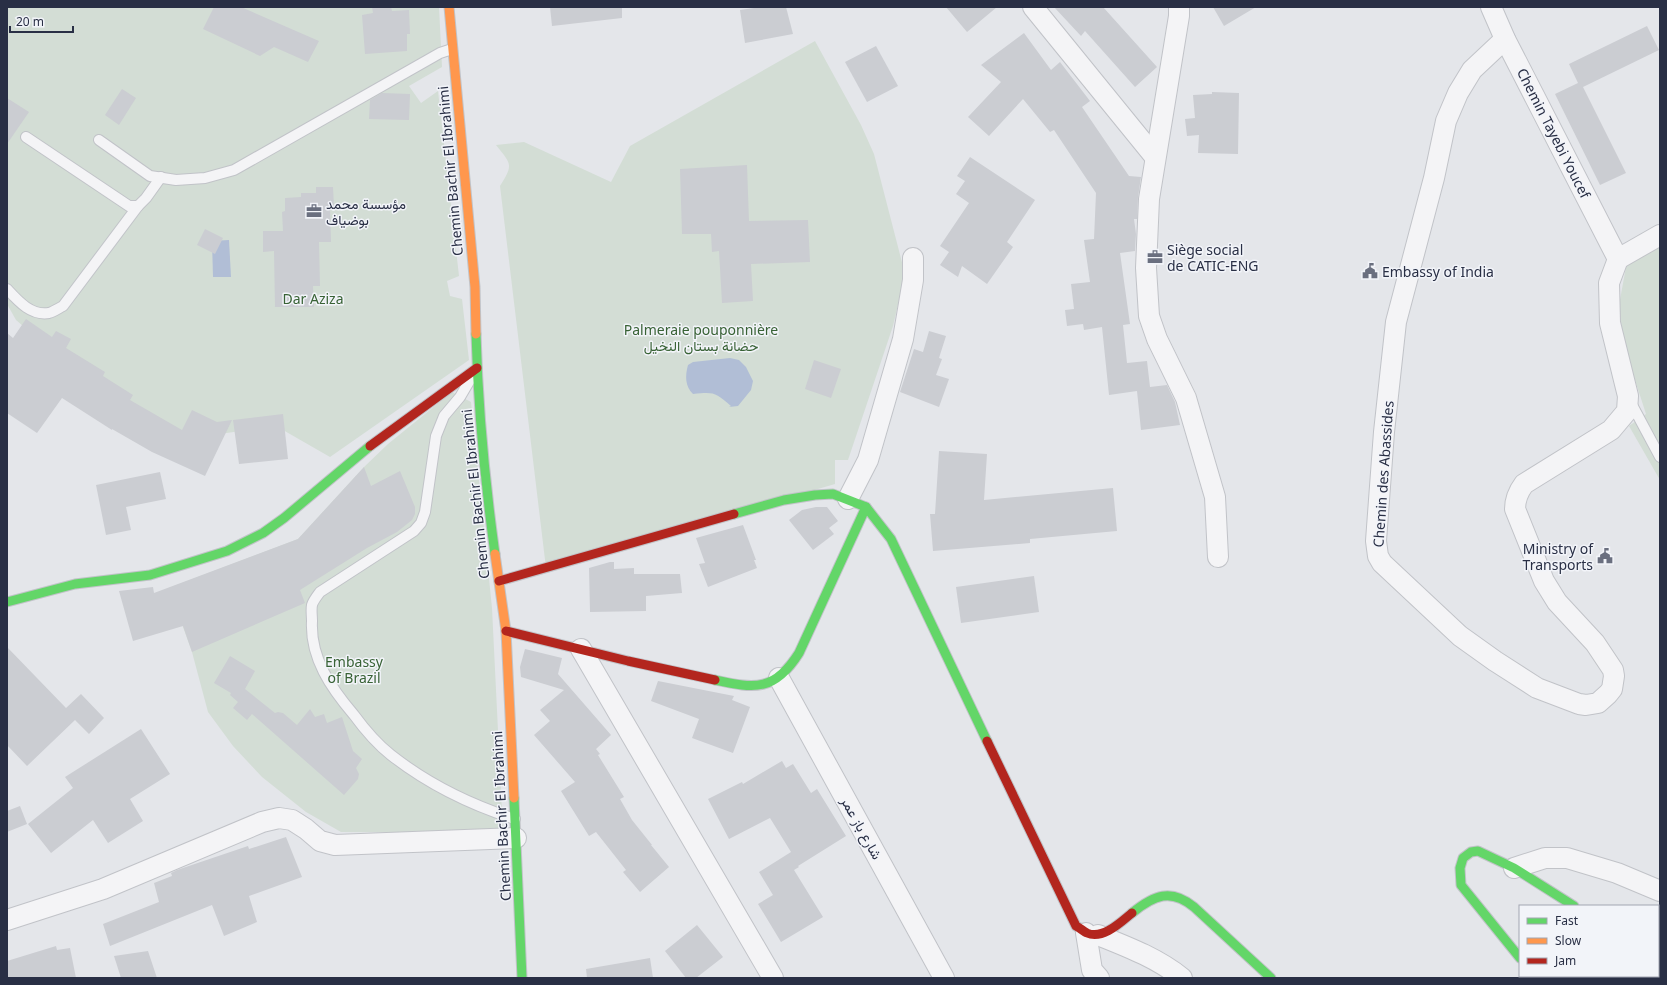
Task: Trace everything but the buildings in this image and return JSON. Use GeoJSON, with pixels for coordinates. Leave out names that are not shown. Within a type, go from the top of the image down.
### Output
{"type":"FeatureCollection","features":[{"type":"Feature","properties":{"kind":"street","name":"Chemin Bachir El Ibrahimi"},"geometry":{"type":"LineString","coordinates":[[449,7],[475,287],[477,368],[490,519],[506,631],[522,978]]}},
{"type":"Feature","properties":{"kind":"street"},"geometry":{"type":"LineString","coordinates":[[1033,7],[1155,157]]}},
{"type":"Feature","properties":{"kind":"street"},"geometry":{"type":"LineString","coordinates":[[1179,7],[1179,16],[1149,199],[1146,268],[1149,316],[1157,339],[1186,398],[1215,497],[1218,557]]}},
{"type":"Feature","properties":{"kind":"street","name":"Chemin Tayebi Youcef"},"geometry":{"type":"LineString","coordinates":[[1491,7],[1505,39],[1618,259]]}},
{"type":"Feature","properties":{"kind":"street","name":"Chemin des Abassides"},"geometry":{"type":"LineString","coordinates":[[1505,39],[1472,70],[1458,93],[1446,122],[1434,178],[1396,322],[1384,432],[1376,541],[1378,556],[1382,563],[1460,636],[1538,688],[1586,705],[1598,703],[1608,694],[1614,682],[1613,670],[1595,643],[1557,602],[1544,581],[1515,509],[1515,502],[1516,496],[1524,484],[1611,430],[1627,411],[1628,396],[1610,323],[1609,283],[1618,259]]}},
{"type":"Feature","properties":{"kind":"street"},"geometry":{"type":"LineString","coordinates":[[1618,259],[1660,235]]}},
{"type":"Feature","properties":{"kind":"street"},"geometry":{"type":"LineString","coordinates":[[848,499],[868,460],[903,339],[913,280],[913,258]]}},
{"type":"Feature","properties":{"kind":"street"},"geometry":{"type":"LineString","coordinates":[[7,602],[75,584],[150,575],[227,551],[257,536],[284,518],[383,435],[477,368]]}},
{"type":"Feature","properties":{"kind":"street"},"geometry":{"type":"LineString","coordinates":[[498,581],[784,500],[833,494],[866,507],[890,539],[1076,926],[1154,959],[1182,978]]}},
{"type":"Feature","properties":{"kind":"street"},"geometry":{"type":"LineString","coordinates":[[506,631],[676,673],[724,682],[750,685],[766,684],[780,678],[792,666],[866,507]]}},
{"type":"Feature","properties":{"kind":"street"},"geometry":{"type":"LineString","coordinates":[[581,649],[773,978]]}},
{"type":"Feature","properties":{"kind":"street","name":"شارع باز عمر"},"geometry":{"type":"LineString","coordinates":[[780,678],[943,978]]}},
{"type":"Feature","properties":{"kind":"street"},"geometry":{"type":"LineString","coordinates":[[7,920],[103,889],[262,822],[279,818],[292,820],[306,829],[320,842],[335,845],[516,828]]}},
{"type":"Feature","properties":{"kind":"street"},"geometry":{"type":"LineString","coordinates":[[1519,957],[1461,885],[1458,873],[1460,864],[1465,855],[1472,851],[1478,851],[1514,868],[1572,905]]}},
{"type":"Feature","properties":{"kind":"street"},"geometry":{"type":"LineString","coordinates":[[1514,868],[1545,858],[1567,858],[1617,874],[1660,891]]}},
{"type":"Feature","properties":{"kind":"street"},"geometry":{"type":"LineString","coordinates":[[1092,934],[1104,934],[1158,896],[1171,895],[1184,899],[1194,907],[1271,978]]}},
{"type":"Feature","properties":{"kind":"street"},"geometry":{"type":"LineString","coordinates":[[1092,934],[1092,970],[1100,978]]}},
{"type":"Feature","properties":{"kind":"lane"},"geometry":{"type":"LineString","coordinates":[[99,140],[150,176],[176,180],[205,178],[234,170],[440,53],[452,49]]}},
{"type":"Feature","properties":{"kind":"lane"},"geometry":{"type":"LineString","coordinates":[[26,137],[129,206],[138,206]]}},
{"type":"Feature","properties":{"kind":"lane"},"geometry":{"type":"LineString","coordinates":[[7,289],[20,304],[34,312],[49,313],[63,306],[138,206],[161,178]]}},
{"type":"Feature","properties":{"kind":"lane"},"geometry":{"type":"LineString","coordinates":[[477,368],[460,397],[444,416],[436,436],[425,512],[421,523],[414,531],[320,592],[312,604],[311,633],[324,674],[335,692],[371,736],[390,754],[438,786],[516,828]]}},
{"type":"Feature","properties":{"kind":"lane"},"geometry":{"type":"LineString","coordinates":[[1628,396],[1660,457]]}},
{"type":"Feature","properties":{"kind":"green space","name":"Dar Aziza"},"geometry":{"type":"Polygon","coordinates":[[[7,7],[439,7],[442,67],[409,86],[421,103],[438,91],[459,276],[447,281],[450,296],[462,299],[469,360],[330,457],[276,426],[185,439],[51,350],[16,320],[7,304],[7,7]]]}},
{"type":"Feature","properties":{"kind":"green space","name":"Palmeraie pouponnière حضانة بستان النخيل"},"geometry":{"type":"Polygon","coordinates":[[[815,41],[861,125],[874,154],[905,274],[893,326],[848,460],[835,460],[835,484],[546,568],[500,186],[507,173],[509,164],[505,156],[496,145],[524,142],[611,182],[630,146],[815,41]]]}},
{"type":"Feature","properties":{"kind":"green space"},"geometry":{"type":"Polygon","coordinates":[[[1660,239],[1660,480],[1629,426],[1646,414],[1624,346],[1619,305],[1626,267],[1644,248],[1660,239]]]}},
{"type":"Feature","properties":{"kind":"green space","name":"Embassy of Brazil"},"geometry":{"type":"Polygon","coordinates":[[[452,392],[471,402],[492,608],[503,833],[341,832],[306,812],[262,777],[233,746],[208,712],[192,652],[169,588],[298,539],[364,467],[388,444],[452,392]]]}},
{"type":"Feature","properties":{"kind":"water"},"geometry":{"type":"Polygon","coordinates":[[[229,240],[231,277],[213,277],[212,241],[229,240]]]}},
{"type":"Feature","properties":{"kind":"water"},"geometry":{"type":"Polygon","coordinates":[[[730,358],[739,360],[746,367],[753,381],[751,390],[738,406],[729,407],[731,406],[714,394],[693,394],[690,391],[686,381],[688,365],[693,362],[730,358]]]}},
{"type":"Feature","properties":{"kind":"traffic: fast"},"geometry":{"type":"LineString","coordinates":[[476,334],[482,444],[495,554]]}},
{"type":"Feature","properties":{"kind":"traffic: fast"},"geometry":{"type":"LineString","coordinates":[[7,602],[75,584],[150,575],[227,551],[263,533],[284,518],[370,446]]}},
{"type":"Feature","properties":{"kind":"traffic: fast"},"geometry":{"type":"LineString","coordinates":[[734,514],[784,500],[833,494],[866,507],[891,539],[987,741]]}},
{"type":"Feature","properties":{"kind":"traffic: fast"},"geometry":{"type":"LineString","coordinates":[[715,680],[742,685],[753,685],[773,681],[782,675],[799,653],[866,507]]}},
{"type":"Feature","properties":{"kind":"traffic: fast"},"geometry":{"type":"LineString","coordinates":[[514,798],[522,978]]}},
{"type":"Feature","properties":{"kind":"traffic: fast"},"geometry":{"type":"LineString","coordinates":[[1519,957],[1461,885],[1460,868],[1463,858],[1471,852],[1478,851],[1514,868],[1572,905]]}},
{"type":"Feature","properties":{"kind":"traffic: fast"},"geometry":{"type":"LineString","coordinates":[[1132,913],[1155,898],[1163,896],[1178,897],[1194,907],[1271,978]]}},
{"type":"Feature","properties":{"kind":"traffic: slow"},"geometry":{"type":"LineString","coordinates":[[449,7],[475,287],[476,334]]}},
{"type":"Feature","properties":{"kind":"traffic: slow"},"geometry":{"type":"LineString","coordinates":[[495,554],[506,631],[514,798]]}},
{"type":"Feature","properties":{"kind":"traffic: jam"},"geometry":{"type":"LineString","coordinates":[[370,446],[477,368]]}},
{"type":"Feature","properties":{"kind":"traffic: jam"},"geometry":{"type":"LineString","coordinates":[[499,581],[734,514]]}},
{"type":"Feature","properties":{"kind":"traffic: jam"},"geometry":{"type":"LineString","coordinates":[[506,631],[628,661],[715,680]]}},
{"type":"Feature","properties":{"kind":"traffic: jam"},"geometry":{"type":"LineString","coordinates":[[987,741],[1076,926],[1087,933],[1093,935],[1099,934],[1111,929],[1132,913]]}},
{"type":"Feature","properties":{"kind":"place","name":"مؤسسة محمد بوضياف"},"geometry":{"type":"Point","coordinates":[314,211]}},
{"type":"Feature","properties":{"kind":"place","name":"Siège social de CATIC-ENG"},"geometry":{"type":"Point","coordinates":[1155,257]}},
{"type":"Feature","properties":{"kind":"place","name":"Embassy of India"},"geometry":{"type":"Point","coordinates":[1370,271]}},
{"type":"Feature","properties":{"kind":"place","name":"Ministry of Transports"},"geometry":{"type":"Point","coordinates":[1605,556]}}]}
